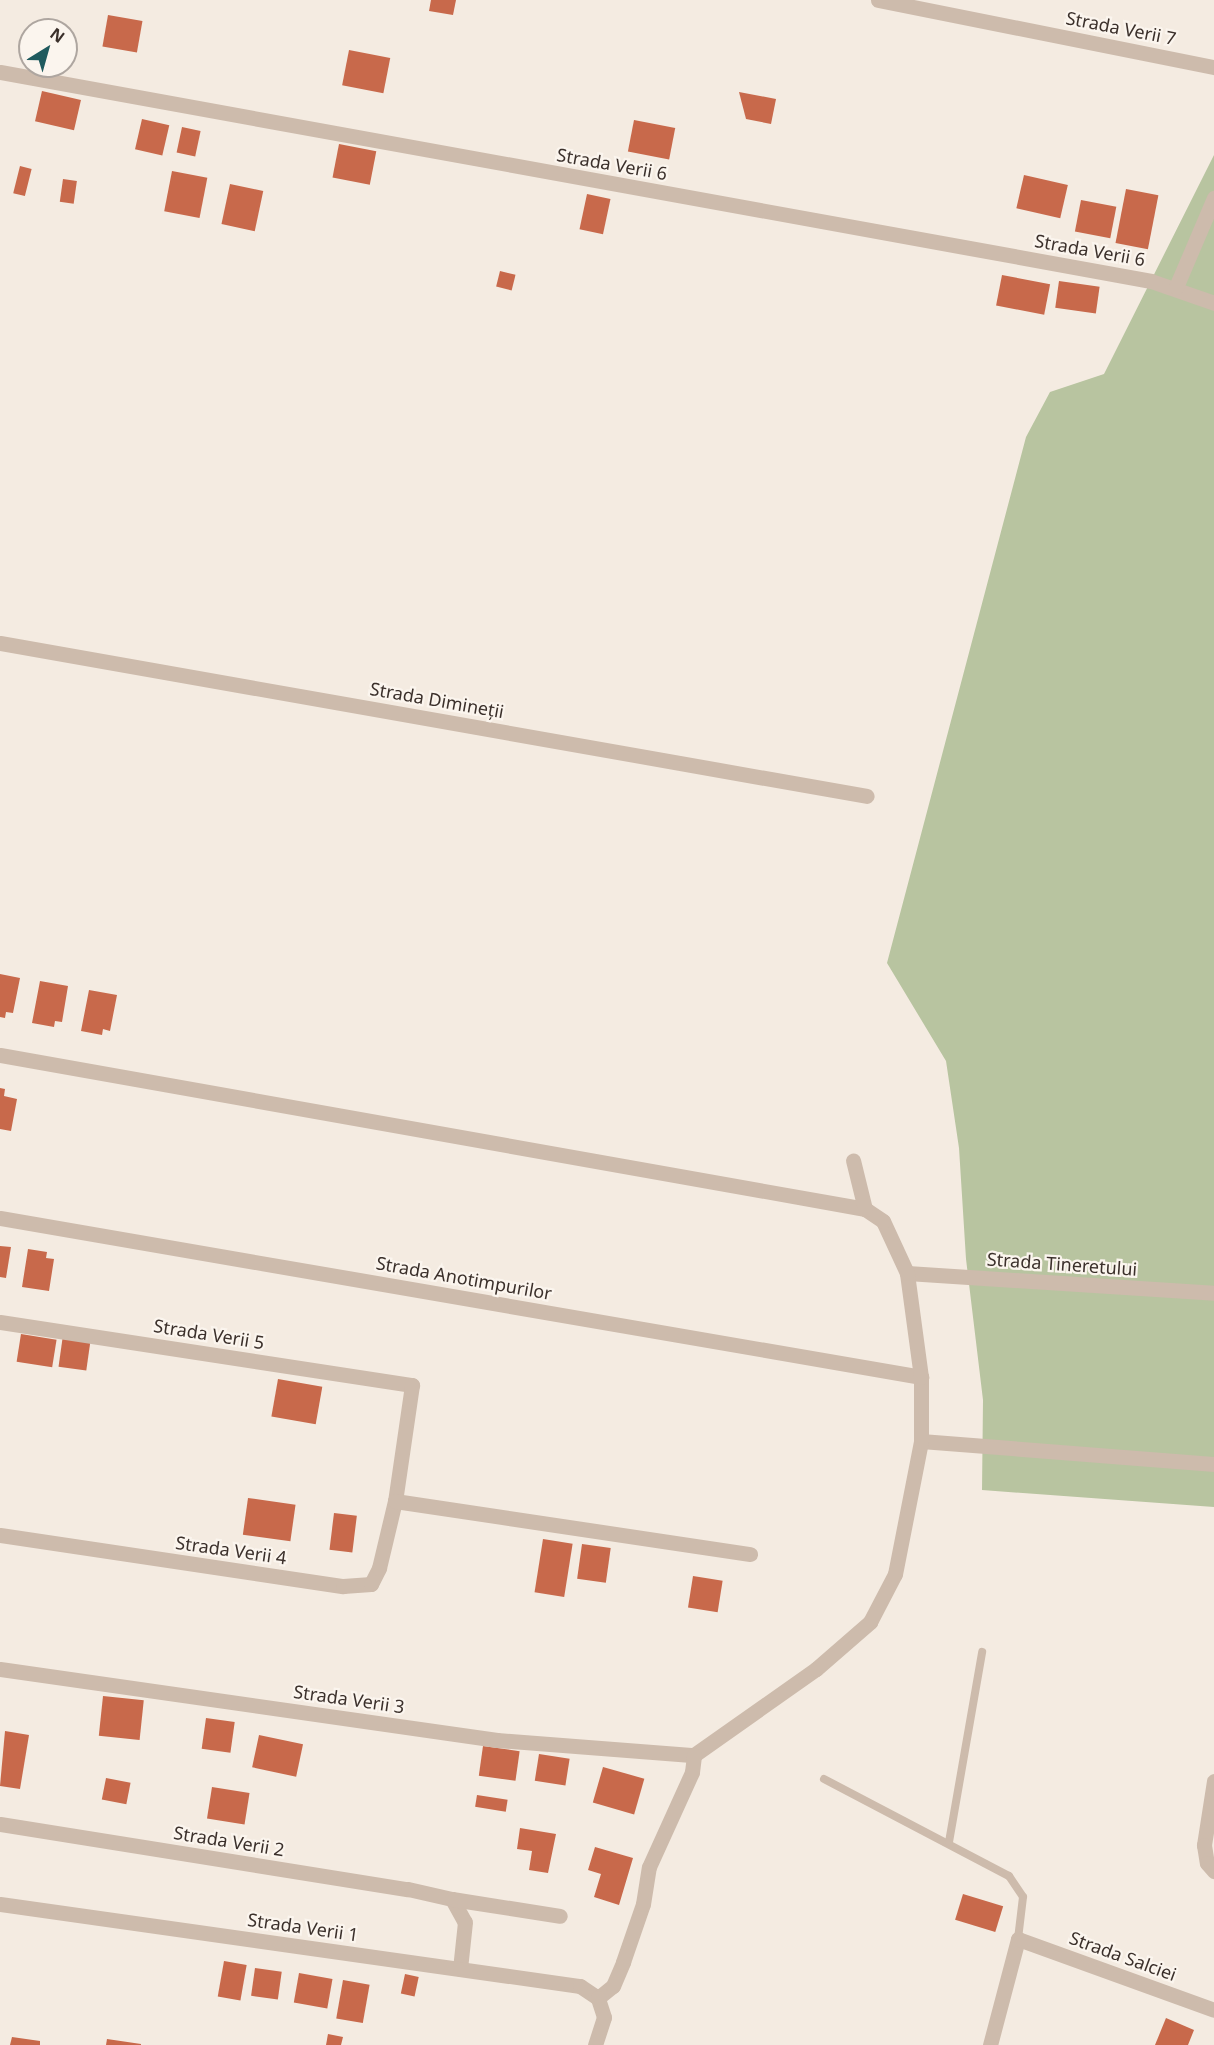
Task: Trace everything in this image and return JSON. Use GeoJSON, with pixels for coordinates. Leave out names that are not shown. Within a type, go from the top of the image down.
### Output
{"type":"FeatureCollection","features":[{"type":"Feature","properties":{"kind":"street","name":"Strada Verii 7"},"geometry":{"type":"LineString","coordinates":[[878,0],[1214,67]]}},
{"type":"Feature","properties":{"kind":"street","name":"Strada Verii 6"},"geometry":{"type":"LineString","coordinates":[[0,72],[1176,287],[1214,303]]}},
{"type":"Feature","properties":{"kind":"street"},"geometry":{"type":"LineString","coordinates":[[1176,287],[1214,198]]}},
{"type":"Feature","properties":{"kind":"street","name":"Strada Dimineții"},"geometry":{"type":"LineString","coordinates":[[0,643],[867,795]]}},
{"type":"Feature","properties":{"kind":"street"},"geometry":{"type":"LineString","coordinates":[[0,1055],[865,1209],[883,1221],[907,1273],[921,1377],[921,1441],[895,1574],[870,1622],[816,1669],[694,1755],[692,1772],[649,1867],[643,1904],[623,1962],[613,1986],[598,1998],[604,2017],[595,2045]]}},
{"type":"Feature","properties":{"kind":"street"},"geometry":{"type":"LineString","coordinates":[[853,1160],[865,1209]]}},
{"type":"Feature","properties":{"kind":"street","name":"Strada Anotimpurilor"},"geometry":{"type":"LineString","coordinates":[[0,1218],[921,1377]]}},
{"type":"Feature","properties":{"kind":"street","name":"Strada Tineretului"},"geometry":{"type":"LineString","coordinates":[[907,1273],[1214,1293]]}},
{"type":"Feature","properties":{"kind":"street","name":"Strada Verii 5"},"geometry":{"type":"LineString","coordinates":[[0,1322],[412,1385]]}},
{"type":"Feature","properties":{"kind":"street","name":"Strada Verii 4"},"geometry":{"type":"LineString","coordinates":[[0,1535],[343,1586],[370,1584],[379,1568],[395,1501],[412,1385]]}},
{"type":"Feature","properties":{"kind":"street"},"geometry":{"type":"LineString","coordinates":[[921,1441],[1214,1464]]}},
{"type":"Feature","properties":{"kind":"street"},"geometry":{"type":"LineString","coordinates":[[395,1501],[750,1554]]}},
{"type":"Feature","properties":{"kind":"street","name":"Strada Verii 3"},"geometry":{"type":"LineString","coordinates":[[0,1669],[496,1740],[694,1755]]}},
{"type":"Feature","properties":{"kind":"street"},"geometry":{"type":"LineString","coordinates":[[1214,1781],[1204,1845],[1208,1863],[1214,1871]]}},
{"type":"Feature","properties":{"kind":"street","name":"Strada Verii 2"},"geometry":{"type":"LineString","coordinates":[[0,1824],[408,1888],[452,1899],[560,1916]]}},
{"type":"Feature","properties":{"kind":"street"},"geometry":{"type":"LineString","coordinates":[[452,1899],[465,1922],[460,1969]]}},
{"type":"Feature","properties":{"kind":"street","name":"Strada Verii 1"},"geometry":{"type":"LineString","coordinates":[[0,1904],[580,1986],[598,1998]]}},
{"type":"Feature","properties":{"kind":"street"},"geometry":{"type":"LineString","coordinates":[[990,2045],[1018,1939]]}},
{"type":"Feature","properties":{"kind":"street","name":"Strada Salciei"},"geometry":{"type":"LineString","coordinates":[[1018,1939],[1214,2010]]}},
{"type":"Feature","properties":{"kind":"lane"},"geometry":{"type":"LineString","coordinates":[[949,1842],[982,1652]]}},
{"type":"Feature","properties":{"kind":"lane"},"geometry":{"type":"LineString","coordinates":[[824,1779],[949,1842],[1009,1876],[1023,1897],[1018,1939]]}},
{"type":"Feature","properties":{"kind":"green space"},"geometry":{"type":"Polygon","coordinates":[[[1214,155],[1214,1507],[982,1490],[983,1400],[966,1259],[959,1148],[946,1061],[887,963],[1026,437],[1050,392],[1104,374],[1214,155]]]}},
{"type":"Feature","properties":{"kind":"building"},"geometry":{"type":"Polygon","coordinates":[[[431,0],[456,0],[453,15],[429,11],[431,0]]]}},
{"type":"Feature","properties":{"kind":"building"},"geometry":{"type":"Polygon","coordinates":[[[108,15],[142,21],[137,53],[102,47],[108,15]]]}},
{"type":"Feature","properties":{"kind":"building"},"geometry":{"type":"Polygon","coordinates":[[[349,50],[390,58],[383,93],[342,85],[349,50]]]}},
{"type":"Feature","properties":{"kind":"building"},"geometry":{"type":"Polygon","coordinates":[[[42,91],[81,100],[74,130],[35,121],[42,91]]]}},
{"type":"Feature","properties":{"kind":"building"},"geometry":{"type":"Polygon","coordinates":[[[739,92],[776,99],[771,124],[746,119],[739,92]]]}},
{"type":"Feature","properties":{"kind":"building"},"geometry":{"type":"Polygon","coordinates":[[[142,119],[169,125],[162,156],[135,149],[142,119]]]}},
{"type":"Feature","properties":{"kind":"building"},"geometry":{"type":"Polygon","coordinates":[[[634,120],[675,128],[669,159],[628,151],[634,120]]]}},
{"type":"Feature","properties":{"kind":"building"},"geometry":{"type":"Polygon","coordinates":[[[182,127],[201,131],[195,156],[177,152],[182,127]]]}},
{"type":"Feature","properties":{"kind":"building"},"geometry":{"type":"Polygon","coordinates":[[[339,144],[376,151],[370,185],[333,177],[339,144]]]}},
{"type":"Feature","properties":{"kind":"building"},"geometry":{"type":"Polygon","coordinates":[[[20,166],[32,169],[25,196],[13,193],[20,166]]]}},
{"type":"Feature","properties":{"kind":"building"},"geometry":{"type":"Polygon","coordinates":[[[172,171],[207,178],[200,218],[164,211],[172,171]]]}},
{"type":"Feature","properties":{"kind":"building"},"geometry":{"type":"Polygon","coordinates":[[[1024,175],[1068,185],[1060,218],[1016,208],[1024,175]]]}},
{"type":"Feature","properties":{"kind":"building"},"geometry":{"type":"Polygon","coordinates":[[[63,179],[77,181],[74,204],[60,202],[63,179]]]}},
{"type":"Feature","properties":{"kind":"building"},"geometry":{"type":"Polygon","coordinates":[[[230,184],[263,191],[255,231],[221,224],[230,184]]]}},
{"type":"Feature","properties":{"kind":"building"},"geometry":{"type":"Polygon","coordinates":[[[1126,189],[1158,195],[1148,249],[1116,243],[1126,189]]]}},
{"type":"Feature","properties":{"kind":"building"},"geometry":{"type":"Polygon","coordinates":[[[587,194],[610,199],[603,234],[580,229],[587,194]]]}},
{"type":"Feature","properties":{"kind":"building"},"geometry":{"type":"Polygon","coordinates":[[[1081,200],[1116,207],[1110,238],[1075,231],[1081,200]]]}},
{"type":"Feature","properties":{"kind":"building"},"geometry":{"type":"Polygon","coordinates":[[[500,271],[516,275],[512,290],[496,287],[500,271]]]}},
{"type":"Feature","properties":{"kind":"building"},"geometry":{"type":"Polygon","coordinates":[[[1002,275],[1050,284],[1044,315],[996,305],[1002,275]]]}},
{"type":"Feature","properties":{"kind":"building"},"geometry":{"type":"Polygon","coordinates":[[[1059,281],[1100,287],[1096,313],[1055,308],[1059,281]]]}},
{"type":"Feature","properties":{"kind":"building"},"geometry":{"type":"Polygon","coordinates":[[[0,974],[20,978],[13,1013],[6,1012],[5,1018],[0,1017],[0,974]]]}},
{"type":"Feature","properties":{"kind":"building"},"geometry":{"type":"Polygon","coordinates":[[[40,981],[68,986],[62,1022],[55,1021],[54,1027],[32,1023],[40,981]]]}},
{"type":"Feature","properties":{"kind":"building"},"geometry":{"type":"Polygon","coordinates":[[[89,990],[117,995],[110,1031],[103,1029],[102,1035],[81,1031],[89,990]]]}},
{"type":"Feature","properties":{"kind":"building"},"geometry":{"type":"Polygon","coordinates":[[[0,1088],[5,1089],[4,1096],[17,1099],[11,1131],[0,1129],[0,1088]]]}},
{"type":"Feature","properties":{"kind":"building"},"geometry":{"type":"Polygon","coordinates":[[[0,1246],[11,1247],[6,1278],[0,1277],[0,1246]]]}},
{"type":"Feature","properties":{"kind":"building"},"geometry":{"type":"Polygon","coordinates":[[[28,1249],[47,1252],[46,1258],[54,1259],[49,1291],[22,1287],[28,1249]]]}},
{"type":"Feature","properties":{"kind":"building"},"geometry":{"type":"Polygon","coordinates":[[[21,1334],[57,1340],[52,1367],[17,1362],[21,1334]]]}},
{"type":"Feature","properties":{"kind":"building"},"geometry":{"type":"Polygon","coordinates":[[[63,1335],[91,1339],[86,1371],[59,1367],[63,1335]]]}},
{"type":"Feature","properties":{"kind":"building"},"geometry":{"type":"Polygon","coordinates":[[[278,1379],[322,1387],[316,1424],[271,1416],[278,1379]]]}},
{"type":"Feature","properties":{"kind":"building"},"geometry":{"type":"Polygon","coordinates":[[[248,1498],[296,1505],[290,1541],[243,1535],[248,1498]]]}},
{"type":"Feature","properties":{"kind":"building"},"geometry":{"type":"Polygon","coordinates":[[[334,1513],[357,1516],[352,1553],[329,1550],[334,1513]]]}},
{"type":"Feature","properties":{"kind":"building"},"geometry":{"type":"Polygon","coordinates":[[[543,1539],[573,1544],[564,1597],[535,1592],[543,1539]]]}},
{"type":"Feature","properties":{"kind":"building"},"geometry":{"type":"Polygon","coordinates":[[[582,1544],[611,1548],[606,1583],[577,1579],[582,1544]]]}},
{"type":"Feature","properties":{"kind":"building"},"geometry":{"type":"Polygon","coordinates":[[[693,1576],[723,1581],[718,1612],[688,1608],[693,1576]]]}},
{"type":"Feature","properties":{"kind":"building"},"geometry":{"type":"Polygon","coordinates":[[[103,1696],[144,1700],[140,1740],[99,1736],[103,1696]]]}},
{"type":"Feature","properties":{"kind":"building"},"geometry":{"type":"Polygon","coordinates":[[[206,1718],[235,1722],[230,1753],[202,1749],[206,1718]]]}},
{"type":"Feature","properties":{"kind":"building"},"geometry":{"type":"Polygon","coordinates":[[[5,1731],[29,1735],[20,1789],[0,1786],[5,1731]]]}},
{"type":"Feature","properties":{"kind":"building"},"geometry":{"type":"Polygon","coordinates":[[[259,1735],[303,1744],[296,1777],[252,1767],[259,1735]]]}},
{"type":"Feature","properties":{"kind":"building"},"geometry":{"type":"Polygon","coordinates":[[[483,1746],[520,1751],[515,1781],[479,1776],[483,1746]]]}},
{"type":"Feature","properties":{"kind":"building"},"geometry":{"type":"Polygon","coordinates":[[[539,1754],[570,1759],[565,1786],[535,1781],[539,1754]]]}},
{"type":"Feature","properties":{"kind":"building"},"geometry":{"type":"Polygon","coordinates":[[[603,1767],[644,1779],[634,1814],[593,1803],[603,1767]]]}},
{"type":"Feature","properties":{"kind":"building"},"geometry":{"type":"Polygon","coordinates":[[[106,1778],[131,1783],[126,1804],[102,1800],[106,1778]]]}},
{"type":"Feature","properties":{"kind":"building"},"geometry":{"type":"Polygon","coordinates":[[[212,1787],[250,1793],[245,1825],[207,1819],[212,1787]]]}},
{"type":"Feature","properties":{"kind":"building"},"geometry":{"type":"Polygon","coordinates":[[[477,1795],[508,1800],[506,1812],[475,1807],[477,1795]]]}},
{"type":"Feature","properties":{"kind":"building"},"geometry":{"type":"Polygon","coordinates":[[[520,1828],[556,1834],[548,1873],[529,1870],[532,1851],[517,1849],[520,1828]]]}},
{"type":"Feature","properties":{"kind":"building"},"geometry":{"type":"Polygon","coordinates":[[[595,1847],[633,1858],[619,1905],[594,1897],[601,1874],[588,1870],[595,1847]]]}},
{"type":"Feature","properties":{"kind":"building"},"geometry":{"type":"Polygon","coordinates":[[[963,1894],[1003,1906],[995,1932],[955,1920],[963,1894]]]}},
{"type":"Feature","properties":{"kind":"building"},"geometry":{"type":"Polygon","coordinates":[[[224,1961],[247,1965],[240,2000],[218,1996],[224,1961]]]}},
{"type":"Feature","properties":{"kind":"building"},"geometry":{"type":"Polygon","coordinates":[[[255,1968],[282,1972],[278,1999],[251,1996],[255,1968]]]}},
{"type":"Feature","properties":{"kind":"building"},"geometry":{"type":"Polygon","coordinates":[[[299,1973],[332,1979],[327,2008],[294,2003],[299,1973]]]}},
{"type":"Feature","properties":{"kind":"building"},"geometry":{"type":"Polygon","coordinates":[[[405,1974],[419,1977],[415,1996],[401,1994],[405,1974]]]}},
{"type":"Feature","properties":{"kind":"building"},"geometry":{"type":"Polygon","coordinates":[[[343,1980],[370,1985],[363,2023],[336,2018],[343,1980]]]}},
{"type":"Feature","properties":{"kind":"building"},"geometry":{"type":"Polygon","coordinates":[[[1166,2018],[1194,2030],[1188,2045],[1155,2045],[1166,2018]]]}},
{"type":"Feature","properties":{"kind":"building"},"geometry":{"type":"Polygon","coordinates":[[[328,2034],[343,2037],[341,2045],[326,2045],[328,2034]]]}},
{"type":"Feature","properties":{"kind":"building"},"geometry":{"type":"Polygon","coordinates":[[[12,2037],[40,2041],[40,2045],[10,2045],[12,2037]]]}},
{"type":"Feature","properties":{"kind":"building"},"geometry":{"type":"Polygon","coordinates":[[[107,2039],[141,2044],[141,2045],[106,2045],[107,2039]]]}}]}
